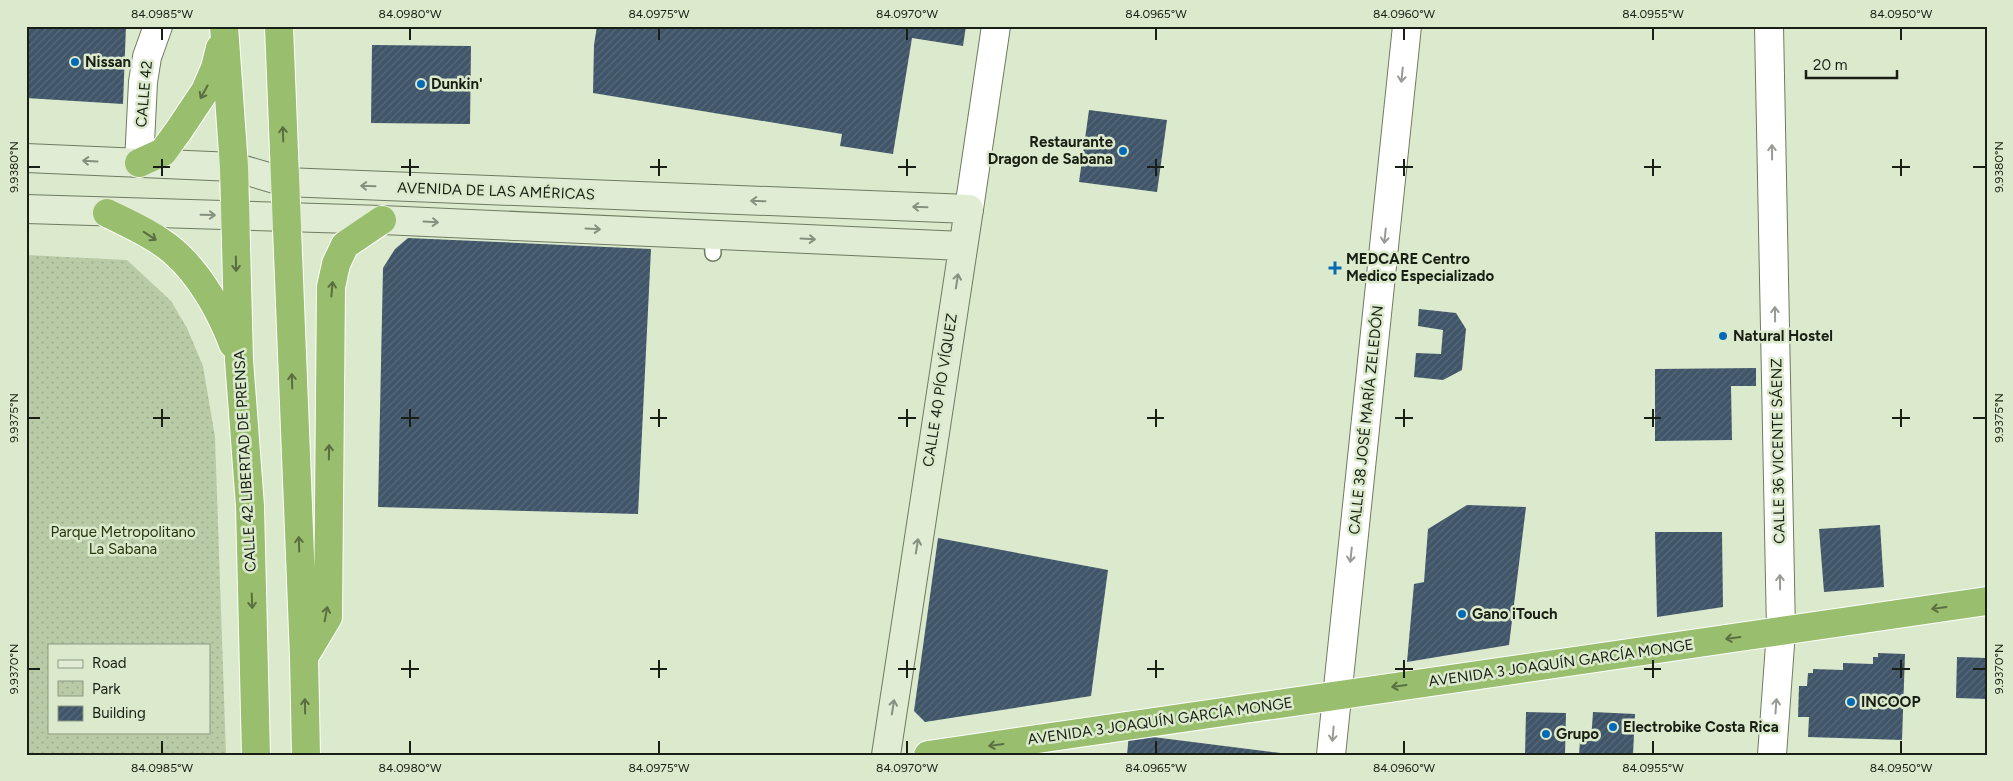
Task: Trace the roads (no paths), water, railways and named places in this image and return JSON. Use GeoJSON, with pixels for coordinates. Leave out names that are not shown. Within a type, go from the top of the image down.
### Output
{"type":"FeatureCollection","features":[{"type":"Feature","properties":{"kind":"highway"},"geometry":{"type":"LineString","coordinates":[[279,26],[285,217],[304,657],[306,755]]}},
{"type":"Feature","properties":{"kind":"highway"},"geometry":{"type":"LineString","coordinates":[[139,163],[162,152],[199,100],[215,68],[224,28]]}},
{"type":"Feature","properties":{"kind":"highway","name":"CALLE 42 LIBERTAD DE PRENSA"},"geometry":{"type":"LineString","coordinates":[[224,28],[234,167],[239,360],[250,506],[256,755]]}},
{"type":"Feature","properties":{"kind":"highway"},"geometry":{"type":"LineString","coordinates":[[107,212],[174,251],[203,285],[224,320],[239,360]]}},
{"type":"Feature","properties":{"kind":"highway"},"geometry":{"type":"LineString","coordinates":[[304,657],[328,617],[331,287],[336,264],[345,245],[382,220]]}},
{"type":"Feature","properties":{"kind":"highway","name":"AVENIDA 3 JOAQUÍN GARCÍA MONGE"},"geometry":{"type":"LineString","coordinates":[[928,755],[1987,601]]}},
{"type":"Feature","properties":{"kind":"street","name":"CALLE 42"},"geometry":{"type":"LineString","coordinates":[[139,163],[143,82],[147,57],[158,26]]}},
{"type":"Feature","properties":{"kind":"street","name":"CALLE 40 PÍO VÍQUEZ"},"geometry":{"type":"LineString","coordinates":[[886,755],[996,26]]}},
{"type":"Feature","properties":{"kind":"street","name":"CALLE 38 JOSÉ MARÍA ZELEDÓN"},"geometry":{"type":"LineString","coordinates":[[1331,755],[1407,26]]}},
{"type":"Feature","properties":{"kind":"street","name":"CALLE 36 VICENTE SÁENZ"},"geometry":{"type":"LineString","coordinates":[[1769,26],[1782,631],[1772,755]]}},
{"type":"Feature","properties":{"kind":"street","name":"AVENIDA DE LAS AMÉRICAS"},"geometry":{"type":"LineString","coordinates":[[26,158],[234,167],[285,182],[969,209]]}},
{"type":"Feature","properties":{"kind":"street"},"geometry":{"type":"LineString","coordinates":[[26,209],[382,220],[712,244],[963,246]]}},
{"type":"Feature","properties":{"kind":"place","name":"Nissan"},"geometry":{"type":"Point","coordinates":[75,62]}},
{"type":"Feature","properties":{"kind":"place","name":"Dunkin'"},"geometry":{"type":"Point","coordinates":[421,84]}},
{"type":"Feature","properties":{"kind":"place","name":"Restaurante Dragon de Sabana"},"geometry":{"type":"Point","coordinates":[1123,151]}},
{"type":"Feature","properties":{"kind":"place","name":"MEDCARE Centro Medico Especializado"},"geometry":{"type":"Point","coordinates":[1335,268]}},
{"type":"Feature","properties":{"kind":"place","name":"Natural Hostel"},"geometry":{"type":"Point","coordinates":[1723,336]}},
{"type":"Feature","properties":{"kind":"place","name":"Gano iTouch"},"geometry":{"type":"Point","coordinates":[1462,614]}},
{"type":"Feature","properties":{"kind":"place","name":"INCOOP"},"geometry":{"type":"Point","coordinates":[1851,702]}},
{"type":"Feature","properties":{"kind":"place","name":"Electrobike Costa Rica"},"geometry":{"type":"Point","coordinates":[1613,727]}},
{"type":"Feature","properties":{"kind":"place","name":"Grupo"},"geometry":{"type":"Point","coordinates":[1546,734]}},
{"type":"Feature","properties":{"kind":"park label","name":"Parque Metropolitano La Sabana"},"geometry":{"type":"Point","coordinates":[123,540]}}]}
